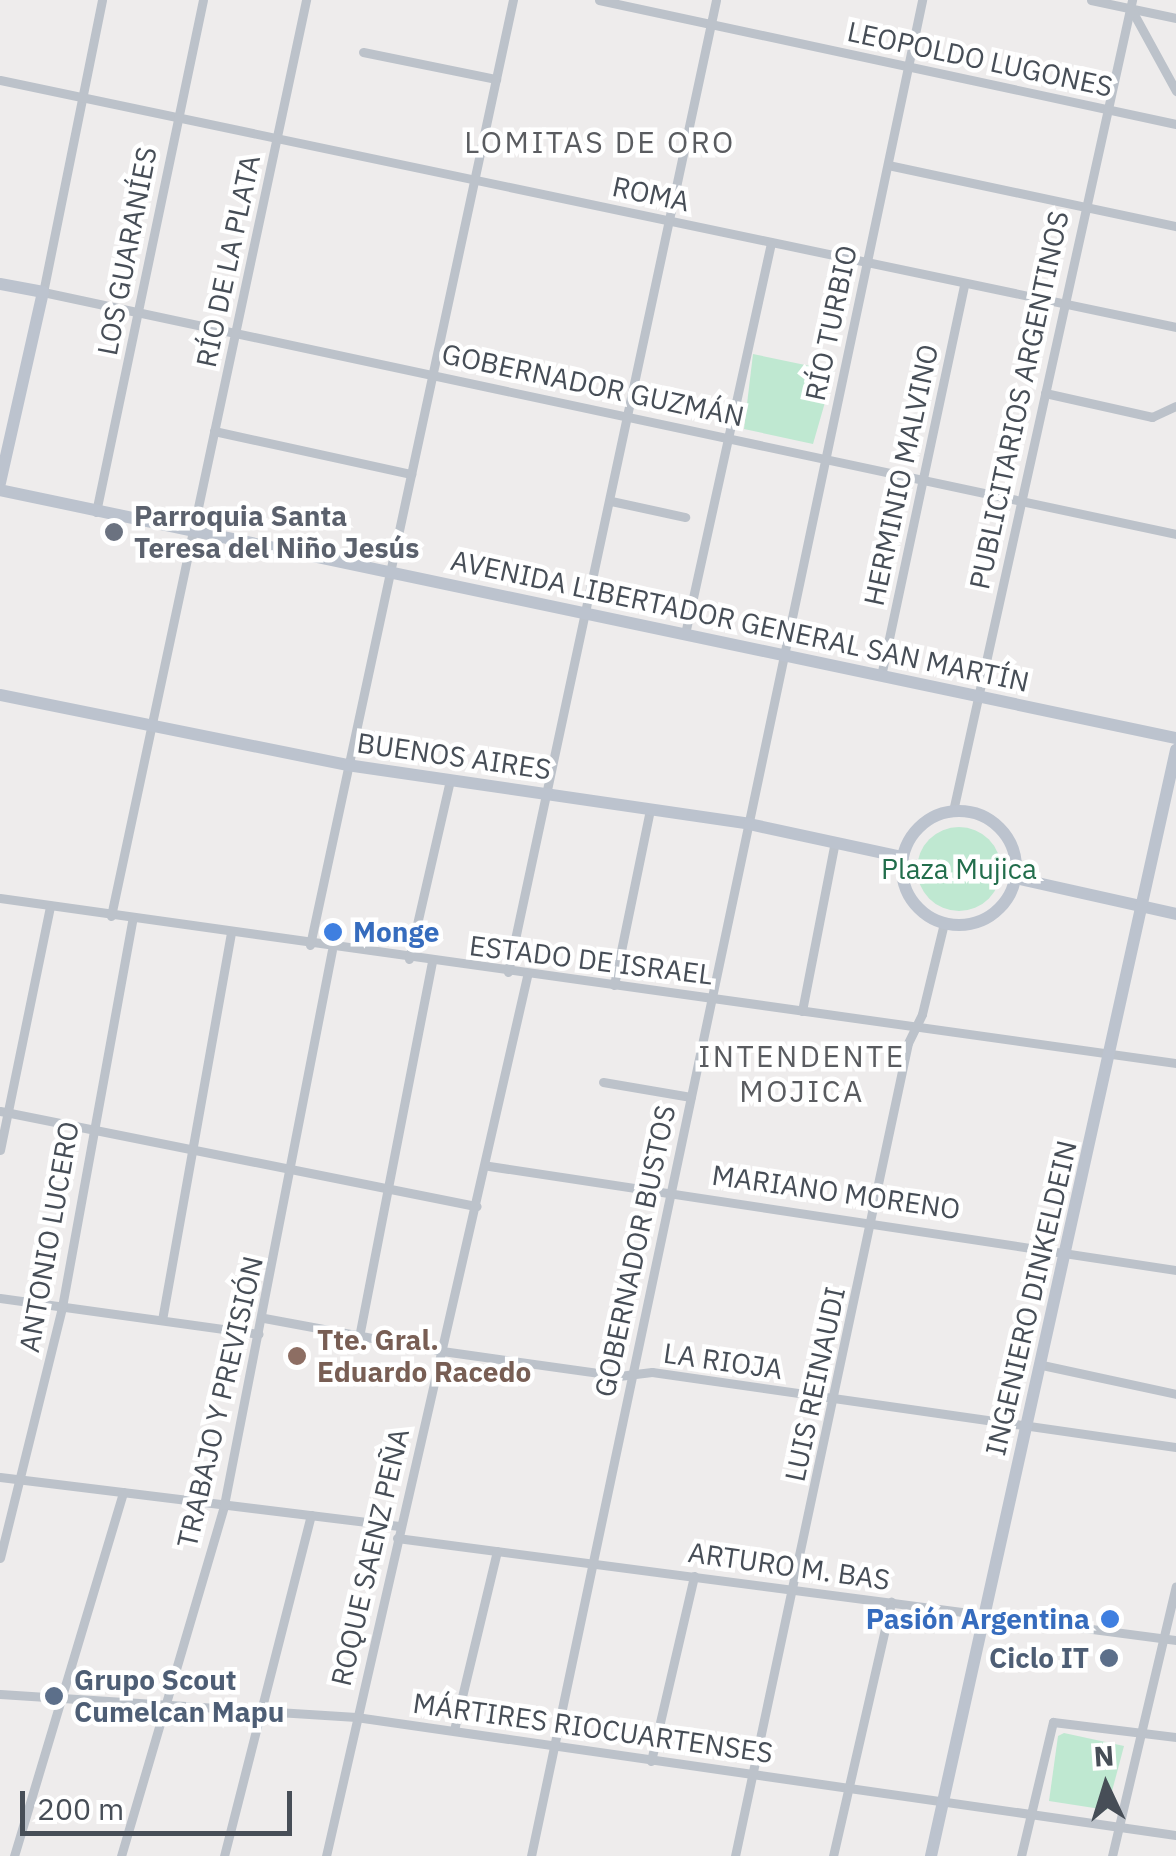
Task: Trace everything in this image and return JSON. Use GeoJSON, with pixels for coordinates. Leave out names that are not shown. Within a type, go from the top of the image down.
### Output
{"type":"FeatureCollection","features":[{"type":"Feature","properties":{"kind":"main road","name":"GOBERNADOR GUZMÁN"},"geometry":{"type":"LineString","coordinates":[[0,284],[43,292]]}},
{"type":"Feature","properties":{"kind":"main road"},"geometry":{"type":"LineString","coordinates":[[0,486],[43,292]]}},
{"type":"Feature","properties":{"kind":"main road","name":"AVENIDA LIBERTADOR GENERAL SAN MARTÍN"},"geometry":{"type":"LineString","coordinates":[[0,486],[96,512],[1176,738]]}},
{"type":"Feature","properties":{"kind":"main road","name":"BUENOS AIRES"},"geometry":{"type":"LineString","coordinates":[[0,695],[347,766],[749,824],[902,857]]}},
{"type":"Feature","properties":{"kind":"main road","name":"INGENIERO DINKELDEIN"},"geometry":{"type":"LineString","coordinates":[[930,1856],[1112,1054],[1140,906],[1176,750]]}},
{"type":"Feature","properties":{"kind":"main road"},"geometry":{"type":"LineString","coordinates":[[953,811],[982,816],[1006,834],[1015,878],[1009,895],[981,920],[944,923],[906,890],[902,857],[920,826],[953,811]]}},
{"type":"Feature","properties":{"kind":"main road"},"geometry":{"type":"LineString","coordinates":[[1015,878],[1176,914]]}},
{"type":"Feature","properties":{"kind":"street","name":"LOS GUARANÍES"},"geometry":{"type":"LineString","coordinates":[[96,512],[203,0]]}},
{"type":"Feature","properties":{"kind":"street","name":"RÍO DE LA PLATA"},"geometry":{"type":"LineString","coordinates":[[193,532],[306,0]]}},
{"type":"Feature","properties":{"kind":"street"},"geometry":{"type":"LineString","coordinates":[[310,946],[513,0]]}},
{"type":"Feature","properties":{"kind":"street","name":"LEOPOLDO LUGONES"},"geometry":{"type":"LineString","coordinates":[[599,0],[1176,124]]}},
{"type":"Feature","properties":{"kind":"street"},"geometry":{"type":"LineString","coordinates":[[508,972],[588,615],[716,0]]}},
{"type":"Feature","properties":{"kind":"street","name":"RÍO TURBIO"},"geometry":{"type":"LineString","coordinates":[[782,654],[922,0]]}},
{"type":"Feature","properties":{"kind":"street"},"geometry":{"type":"LineString","coordinates":[[1091,0],[1130,3],[1176,18]]}},
{"type":"Feature","properties":{"kind":"street"},"geometry":{"type":"LineString","coordinates":[[43,292],[98,1]]}},
{"type":"Feature","properties":{"kind":"street"},"geometry":{"type":"LineString","coordinates":[[1130,3],[1176,91]]}},
{"type":"Feature","properties":{"kind":"street","name":"PUBLICITARIOS ARGENTINOS"},"geometry":{"type":"LineString","coordinates":[[953,811],[1130,3]]}},
{"type":"Feature","properties":{"kind":"street"},"geometry":{"type":"LineString","coordinates":[[364,52],[496,79]]}},
{"type":"Feature","properties":{"kind":"street","name":"ROMA"},"geometry":{"type":"LineString","coordinates":[[0,80],[1176,327]]}},
{"type":"Feature","properties":{"kind":"street"},"geometry":{"type":"LineString","coordinates":[[888,165],[1176,226]]}},
{"type":"Feature","properties":{"kind":"street"},"geometry":{"type":"LineString","coordinates":[[685,634],[770,242]]}},
{"type":"Feature","properties":{"kind":"street","name":"HERMINIO MALVINO"},"geometry":{"type":"LineString","coordinates":[[881,676],[926,481],[964,284]]}},
{"type":"Feature","properties":{"kind":"street","name":"GOBERNADOR GUZMÁN"},"geometry":{"type":"LineString","coordinates":[[43,292],[1176,534]]}},
{"type":"Feature","properties":{"kind":"street"},"geometry":{"type":"LineString","coordinates":[[1045,394],[1152,416],[1176,406]]}},
{"type":"Feature","properties":{"kind":"street"},"geometry":{"type":"LineString","coordinates":[[214,431],[411,474]]}},
{"type":"Feature","properties":{"kind":"street"},"geometry":{"type":"LineString","coordinates":[[611,501],[685,518]]}},
{"type":"Feature","properties":{"kind":"street"},"geometry":{"type":"LineString","coordinates":[[112,916],[193,532]]}},
{"type":"Feature","properties":{"kind":"street","name":"GOBERNADOR BUSTOS"},"geometry":{"type":"LineString","coordinates":[[531,1856],[782,654]]}},
{"type":"Feature","properties":{"kind":"street"},"geometry":{"type":"LineString","coordinates":[[409,959],[450,780]]}},
{"type":"Feature","properties":{"kind":"street"},"geometry":{"type":"LineString","coordinates":[[614,985],[650,809]]}},
{"type":"Feature","properties":{"kind":"street"},"geometry":{"type":"LineString","coordinates":[[802,1011],[835,842]]}},
{"type":"Feature","properties":{"kind":"street","name":"ESTADO DE ISRAEL"},"geometry":{"type":"LineString","coordinates":[[0,898],[332,950],[712,998],[1176,1064]]}},
{"type":"Feature","properties":{"kind":"street"},"geometry":{"type":"LineString","coordinates":[[0,1150],[4,1111],[50,907]]}},
{"type":"Feature","properties":{"kind":"street","name":"ANTONIO LUCERO"},"geometry":{"type":"LineString","coordinates":[[0,1558],[62,1307],[132,921]]}},
{"type":"Feature","properties":{"kind":"street","name":"LUIS REINAUDI"},"geometry":{"type":"LineString","coordinates":[[735,1856],[796,1588],[908,1043],[916,1029],[944,923]]}},
{"type":"Feature","properties":{"kind":"street"},"geometry":{"type":"LineString","coordinates":[[162,1320],[230,934]]}},
{"type":"Feature","properties":{"kind":"street","name":"TRABAJO Y PREVISIÓN"},"geometry":{"type":"LineString","coordinates":[[121,1856],[224,1505],[264,1318],[332,950]]}},
{"type":"Feature","properties":{"kind":"street"},"geometry":{"type":"LineString","coordinates":[[359,1338],[432,962]]}},
{"type":"Feature","properties":{"kind":"street","name":"ROQUE SAENZ PEÑA"},"geometry":{"type":"LineString","coordinates":[[326,1856],[399,1526],[489,1166],[528,976]]}},
{"type":"Feature","properties":{"kind":"street"},"geometry":{"type":"LineString","coordinates":[[604,1082],[691,1096]]}},
{"type":"Feature","properties":{"kind":"street"},"geometry":{"type":"LineString","coordinates":[[4,1111],[477,1206]]}},
{"type":"Feature","properties":{"kind":"street","name":"MARIANO MORENO"},"geometry":{"type":"LineString","coordinates":[[489,1166],[1066,1249],[1176,1270]]}},
{"type":"Feature","properties":{"kind":"street"},"geometry":{"type":"LineString","coordinates":[[0,1298],[259,1334]]}},
{"type":"Feature","properties":{"kind":"street","name":"LA RIOJA"},"geometry":{"type":"LineString","coordinates":[[264,1318],[442,1351],[632,1376],[652,1372],[1176,1447]]}},
{"type":"Feature","properties":{"kind":"street"},"geometry":{"type":"LineString","coordinates":[[1042,1365],[1176,1394]]}},
{"type":"Feature","properties":{"kind":"street"},"geometry":{"type":"LineString","coordinates":[[0,1477],[399,1526]]}},
{"type":"Feature","properties":{"kind":"street"},"geometry":{"type":"LineString","coordinates":[[14,1856],[65,1698],[123,1492]]}},
{"type":"Feature","properties":{"kind":"street"},"geometry":{"type":"LineString","coordinates":[[224,1856],[311,1515]]}},
{"type":"Feature","properties":{"kind":"street","name":"ARTURO M. BAS"},"geometry":{"type":"LineString","coordinates":[[397,1538],[1176,1640]]}},
{"type":"Feature","properties":{"kind":"street"},"geometry":{"type":"LineString","coordinates":[[454,1730],[497,1551]]}},
{"type":"Feature","properties":{"kind":"street"},"geometry":{"type":"LineString","coordinates":[[651,1761],[694,1576]]}},
{"type":"Feature","properties":{"kind":"street"},"geometry":{"type":"LineString","coordinates":[[1112,1856],[1176,1586]]}},
{"type":"Feature","properties":{"kind":"street"},"geometry":{"type":"LineString","coordinates":[[832,1856],[890,1602]]}},
{"type":"Feature","properties":{"kind":"street","name":"MÁRTIRES RIOCUARTENSES"},"geometry":{"type":"LineString","coordinates":[[0,1694],[356,1717],[1176,1834]]}},
{"type":"Feature","properties":{"kind":"street"},"geometry":{"type":"LineString","coordinates":[[1020,1856],[1053,1722],[1176,1738]]}},
{"type":"Feature","properties":{"kind":"green space"},"geometry":{"type":"Polygon","coordinates":[[[753,354],[834,371],[813,444],[744,429],[753,354]]]}},
{"type":"Feature","properties":{"kind":"green space","name":"Plaza Mujica"},"geometry":{"type":"Polygon","coordinates":[[[959,827],[982,834],[994,846],[1001,869],[994,892],[982,904],[959,911],[936,904],[924,892],[917,869],[924,846],[936,834],[959,827]]]}},
{"type":"Feature","properties":{"kind":"green space"},"geometry":{"type":"Polygon","coordinates":[[[1064,1733],[1124,1746],[1107,1810],[1049,1801],[1058,1736],[1064,1733]]]}},
{"type":"Feature","properties":{"kind":"place","name":"Parroquia Santa Teresa del Niño Jesús"},"geometry":{"type":"Point","coordinates":[114,532]}},
{"type":"Feature","properties":{"kind":"place","name":"Monge"},"geometry":{"type":"Point","coordinates":[333,932]}},
{"type":"Feature","properties":{"kind":"place","name":"Tte. Gral. Eduardo Racedo"},"geometry":{"type":"Point","coordinates":[297,1356]}},
{"type":"Feature","properties":{"kind":"place","name":"Pasión Argentina"},"geometry":{"type":"Point","coordinates":[1110,1619]}},
{"type":"Feature","properties":{"kind":"place","name":"Ciclo IT"},"geometry":{"type":"Point","coordinates":[1109,1658]}},
{"type":"Feature","properties":{"kind":"place","name":"Grupo Scout Cumelcan Mapu"},"geometry":{"type":"Point","coordinates":[54,1696]}},
{"type":"Feature","properties":{"kind":"district","name":"LOMITAS DE ORO"},"geometry":{"type":"Point","coordinates":[600,142]}},
{"type":"Feature","properties":{"kind":"district","name":"INTENDENTE MOJICA"},"geometry":{"type":"Point","coordinates":[802,1073]}}]}
